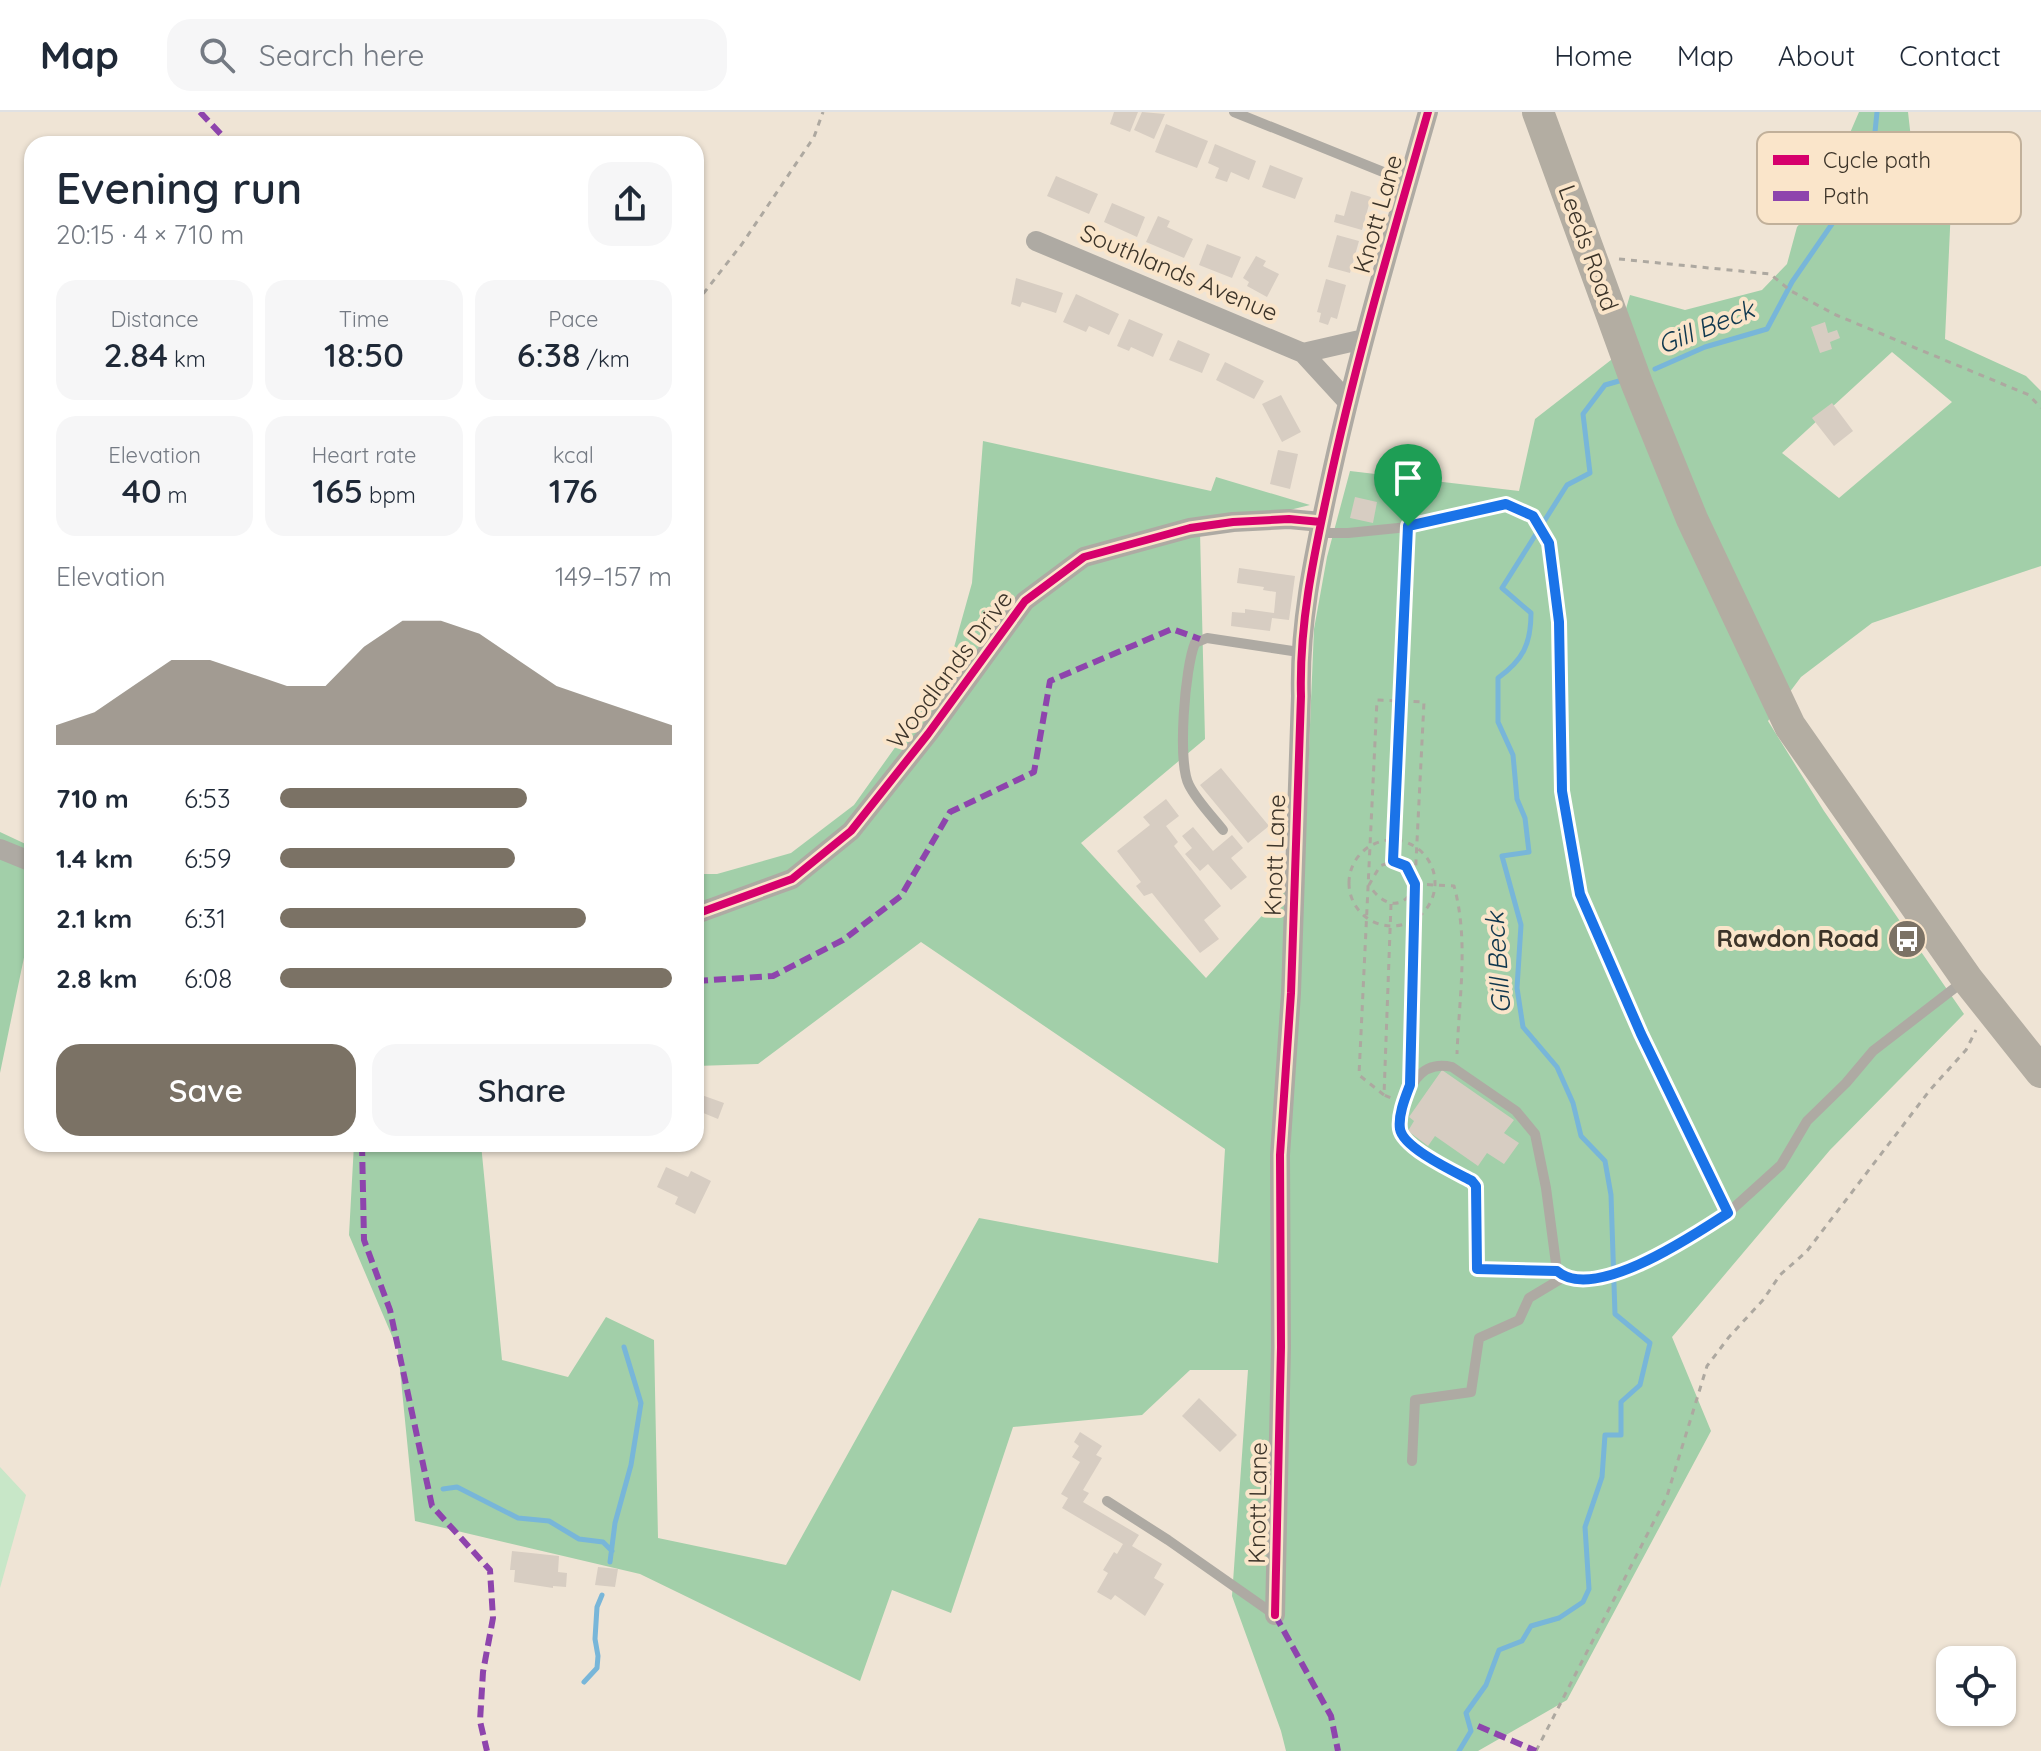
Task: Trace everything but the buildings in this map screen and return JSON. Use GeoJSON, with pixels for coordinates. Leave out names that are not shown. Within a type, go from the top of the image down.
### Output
{"type":"FeatureCollection","features":[{"type":"Feature","properties":{"kind":"main road","name":"Leeds Road"},"geometry":{"type":"LineString","coordinates":[[1538,112],[1637,384],[1692,519],[1790,726],[1967,979]]}},
{"type":"Feature","properties":{"kind":"main road"},"geometry":{"type":"LineString","coordinates":[[1967,979],[2041,1072]]}},
{"type":"Feature","properties":{"kind":"street","name":"Knott Lane"},"geometry":{"type":"LineString","coordinates":[[1275,1615],[1281,1347],[1280,1155],[1291,993],[1301,696],[1299,652],[1320,527],[1347,401],[1428,112]]}},
{"type":"Feature","properties":{"kind":"street","name":"Southlands Avenue"},"geometry":{"type":"LineString","coordinates":[[1036,241],[1303,353],[1347,401]]}},
{"type":"Feature","properties":{"kind":"street"},"geometry":{"type":"LineString","coordinates":[[1303,353],[1364,339]]}},
{"type":"Feature","properties":{"kind":"street","name":"Woodlands Drive"},"geometry":{"type":"LineString","coordinates":[[704,911],[792,879],[851,831],[928,734],[1025,601],[1084,557],[1190,528],[1289,519],[1320,527]]}},
{"type":"Feature","properties":{"kind":"street"},"geometry":{"type":"LineString","coordinates":[[0,849],[24,859]]}},
{"type":"Feature","properties":{"kind":"lane"},"geometry":{"type":"LineString","coordinates":[[1234,112],[1408,182]]}},
{"type":"Feature","properties":{"kind":"lane"},"geometry":{"type":"LineString","coordinates":[[1320,527],[1348,533],[1408,526],[1506,504],[1533,516],[1549,543],[1559,622],[1562,791],[1580,894],[1641,1034],[1728,1213]]}},
{"type":"Feature","properties":{"kind":"lane"},"geometry":{"type":"LineString","coordinates":[[1223,830],[1188,785],[1182,763],[1183,730],[1195,643],[1207,638],[1299,652]]}},
{"type":"Feature","properties":{"kind":"lane"},"geometry":{"type":"LineString","coordinates":[[1560,1274],[1535,1134],[1516,1111],[1456,1069],[1442,1064],[1418,1074],[1403,1103],[1400,1130],[1403,1137],[1427,1156],[1476,1186],[1477,1269],[1560,1274],[1582,1282],[1602,1278],[1667,1252],[1728,1213],[1781,1165],[1807,1121],[1873,1051],[1967,979]]}},
{"type":"Feature","properties":{"kind":"lane"},"geometry":{"type":"LineString","coordinates":[[1412,1461],[1415,1400],[1471,1392],[1479,1338],[1519,1320],[1529,1298],[1560,1274]]}},
{"type":"Feature","properties":{"kind":"lane"},"geometry":{"type":"LineString","coordinates":[[1107,1501],[1275,1615]]}},
{"type":"Feature","properties":{"kind":"path"},"geometry":{"type":"LineString","coordinates":[[704,293],[742,244],[814,137],[823,112]]}},
{"type":"Feature","properties":{"kind":"path"},"geometry":{"type":"LineString","coordinates":[[1612,258],[1770,274],[1791,291],[1836,315],[2029,395],[2041,408]]}},
{"type":"Feature","properties":{"kind":"path"},"geometry":{"type":"LineString","coordinates":[[1393,861],[1408,526]]}},
{"type":"Feature","properties":{"kind":"path"},"geometry":{"type":"LineString","coordinates":[[1403,1103],[1384,1095],[1359,1075],[1377,700],[1424,702],[1413,921],[1410,1085]]}},
{"type":"Feature","properties":{"kind":"path"},"geometry":{"type":"LineString","coordinates":[[1395,840],[1416,848],[1431,862],[1435,884],[1431,903],[1413,921],[1389,926],[1368,919],[1357,909],[1349,881],[1352,867],[1370,846],[1395,840]]}},
{"type":"Feature","properties":{"kind":"path"},"geometry":{"type":"LineString","coordinates":[[1369,885],[1380,866],[1393,861],[1406,866],[1415,884]]}},
{"type":"Feature","properties":{"kind":"path"},"geometry":{"type":"LineString","coordinates":[[1369,885],[1378,898],[1391,904],[1409,896],[1415,884]]}},
{"type":"Feature","properties":{"kind":"path"},"geometry":{"type":"LineString","coordinates":[[1415,884],[1454,886],[1463,925],[1456,1069]]}},
{"type":"Feature","properties":{"kind":"path"},"geometry":{"type":"LineString","coordinates":[[1384,1095],[1391,904]]}},
{"type":"Feature","properties":{"kind":"path"},"geometry":{"type":"LineString","coordinates":[[1536,1751],[1667,1496],[1707,1366],[1780,1275],[1807,1251],[1930,1090],[1966,1050],[1977,1031],[1969,1022]]}},
{"type":"Feature","properties":{"kind":"green space"},"geometry":{"type":"Polygon","coordinates":[[[1859,112],[1908,112],[1910,132],[1850,132],[1859,112]]]}},
{"type":"Feature","properties":{"kind":"green space"},"geometry":{"type":"Polygon","coordinates":[[[1800,224],[1950,224],[1945,339],[2026,376],[2041,391],[2041,566],[1872,623],[1801,677],[1768,721],[1824,811],[1964,1014],[1830,1150],[1672,1337],[1711,1431],[1567,1700],[1478,1751],[1286,1751],[1232,1596],[1248,1370],[1190,1370],[1142,1415],[1013,1427],[951,1613],[892,1590],[860,1681],[640,1574],[415,1521],[398,1350],[349,1235],[354,1152],[482,1152],[502,1360],[568,1377],[606,1317],[654,1340],[658,1538],[786,1565],[979,1218],[1218,1263],[1225,1149],[921,942],[758,1064],[704,1066],[704,874],[717,874],[791,853],[854,805],[946,676],[972,583],[983,441],[1211,491],[1216,477],[1310,505],[1200,532],[1205,739],[1081,843],[1206,978],[1304,869],[1314,629],[1327,557],[1350,471],[1519,491],[1535,419],[1611,360],[1630,295],[1685,310],[1762,290],[1787,264],[1800,224]],[[1892,352],[1782,453],[1839,498],[1952,402],[1892,352]]]}},
{"type":"Feature","properties":{"kind":"green space"},"geometry":{"type":"Polygon","coordinates":[[[0,832],[24,843],[24,958],[0,1073],[0,832]]]}},
{"type":"Feature","properties":{"kind":"green space"},"geometry":{"type":"Polygon","coordinates":[[[0,1467],[26,1495],[0,1588],[0,1467]]]}},
{"type":"Feature","properties":{"kind":"waterway","name":"Gill Beck"},"geometry":{"type":"LineString","coordinates":[[1875,132],[1877,112]]}},
{"type":"Feature","properties":{"kind":"waterway","name":"Gill Beck"},"geometry":{"type":"LineString","coordinates":[[1655,369],[1705,347],[1767,329],[1792,282],[1832,224]]}},
{"type":"Feature","properties":{"kind":"waterway","name":"Gill Beck"},"geometry":{"type":"LineString","coordinates":[[1459,1751],[1471,1731],[1466,1713],[1486,1685],[1499,1650],[1522,1641],[1531,1626],[1559,1618],[1583,1602],[1589,1589],[1585,1527],[1602,1477],[1605,1435],[1621,1435],[1621,1402],[1640,1385],[1650,1343],[1615,1314],[1611,1195],[1605,1161],[1581,1136],[1573,1103],[1557,1067],[1523,1027],[1517,988],[1521,925],[1502,856],[1529,852],[1525,818],[1517,799],[1513,755],[1498,722],[1498,678],[1514,665],[1524,650],[1531,613],[1502,588],[1567,485],[1590,473],[1583,414],[1605,385],[1619,381]]}},
{"type":"Feature","properties":{"kind":"waterway"},"geometry":{"type":"LineString","coordinates":[[610,1562],[615,1523],[631,1465],[641,1403],[624,1347]]}},
{"type":"Feature","properties":{"kind":"waterway"},"geometry":{"type":"LineString","coordinates":[[443,1489],[457,1487],[518,1518],[549,1521],[579,1539],[603,1542],[612,1551]]}},
{"type":"Feature","properties":{"kind":"waterway"},"geometry":{"type":"LineString","coordinates":[[584,1682],[597,1668],[597,1607],[602,1595]]}},
{"type":"Feature","properties":{"kind":"marked path"},"geometry":{"type":"LineString","coordinates":[[200,112],[222,136]]}},
{"type":"Feature","properties":{"kind":"marked path"},"geometry":{"type":"LineString","coordinates":[[704,980],[773,976],[843,940],[901,896],[950,812],[1034,772],[1050,681],[1172,629],[1200,639]]}},
{"type":"Feature","properties":{"kind":"marked path"},"geometry":{"type":"LineString","coordinates":[[362,1152],[364,1240],[390,1310],[432,1506],[490,1570],[493,1618],[483,1672],[480,1721],[487,1751]]}},
{"type":"Feature","properties":{"kind":"marked path"},"geometry":{"type":"LineString","coordinates":[[1275,1615],[1331,1716],[1338,1751]]}},
{"type":"Feature","properties":{"kind":"marked path"},"geometry":{"type":"LineString","coordinates":[[1478,1726],[1536,1751]]}},
{"type":"Feature","properties":{"kind":"cycle path"},"geometry":{"type":"LineString","coordinates":[[1275,1615],[1281,1347],[1280,1155],[1291,993],[1305,618],[1317,541],[1350,395],[1428,112]]}},
{"type":"Feature","properties":{"kind":"cycle path"},"geometry":{"type":"LineString","coordinates":[[704,911],[792,879],[851,831],[928,734],[1025,601],[1084,557],[1190,528],[1289,519],[1321,522]]}},
{"type":"Feature","properties":{"kind":"place","name":"Rawdon Road"},"geometry":{"type":"Point","coordinates":[1907,939]}},
{"type":"Feature","properties":{"kind":"route"},"geometry":{"type":"LineString","coordinates":[[1506,504],[1533,516],[1549,543],[1559,622],[1562,791],[1580,894],[1641,1034],[1728,1213],[1667,1252],[1602,1278],[1582,1282],[1564,1277],[1557,1271],[1477,1269],[1476,1186],[1427,1156],[1403,1137],[1400,1130],[1403,1103],[1410,1085],[1415,884],[1406,866],[1393,861],[1408,526],[1506,504]]}}]}
